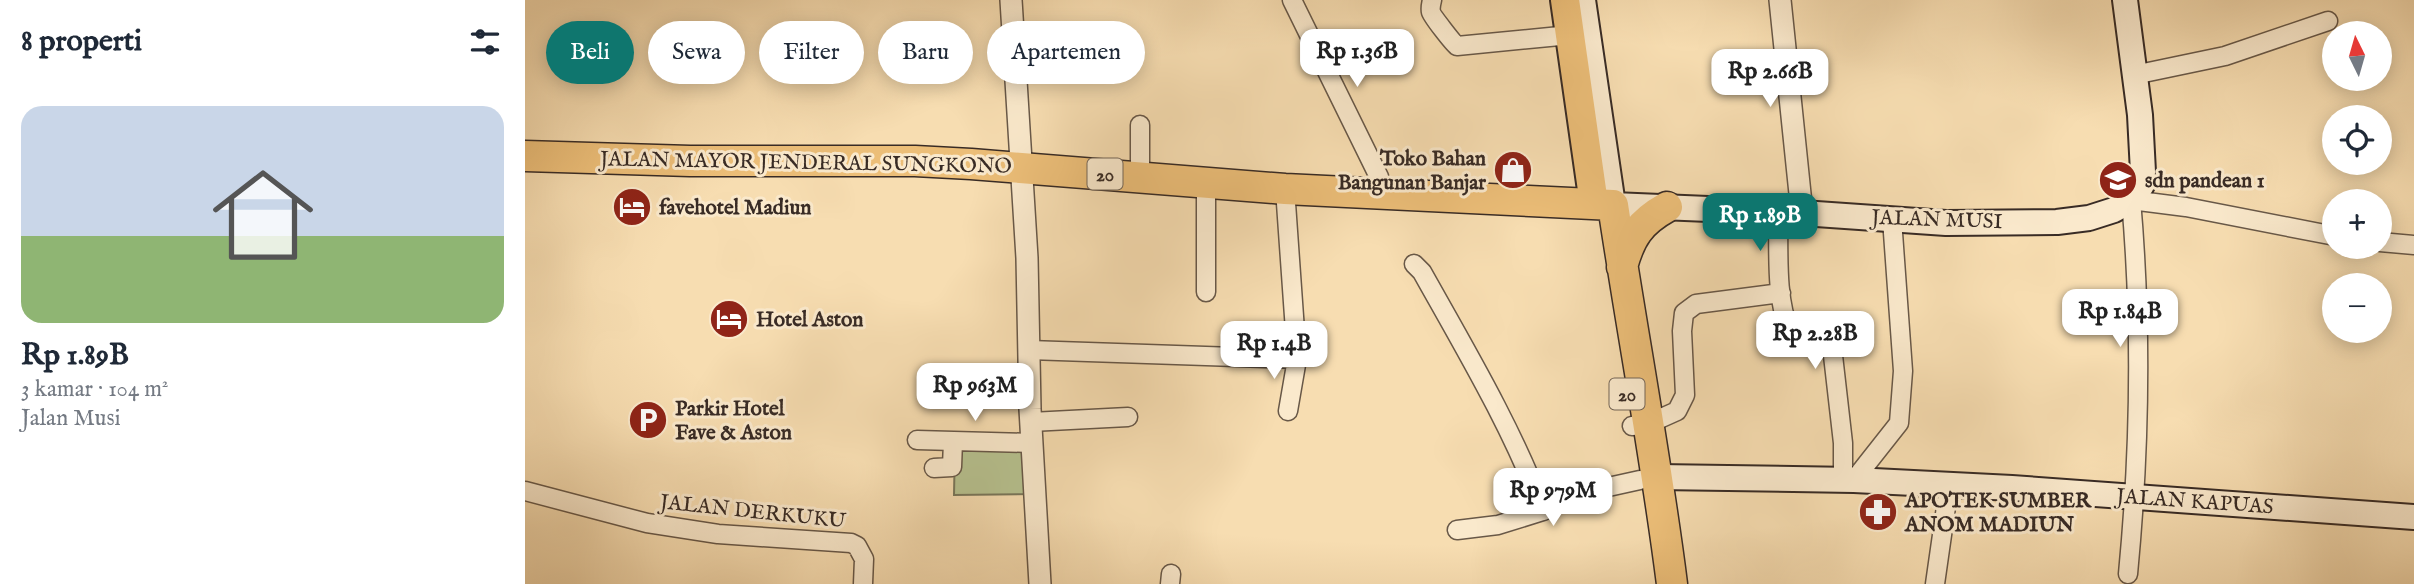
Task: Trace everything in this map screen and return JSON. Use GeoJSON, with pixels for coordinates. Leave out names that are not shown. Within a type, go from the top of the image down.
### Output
{"type":"FeatureCollection","features":[{"type":"Feature","properties":{"kind":"highway","name":"JALAN MAYOR JENDERAL SUNGKONO"},"geometry":{"type":"LineString","coordinates":[[525,156],[690,161],[915,161],[1285,188],[1603,204]]}},
{"type":"Feature","properties":{"kind":"highway","name":"20"},"geometry":{"type":"LineString","coordinates":[[1603,204],[1622,267],[1640,425]]}},
{"type":"Feature","properties":{"kind":"highway","name":"20"},"geometry":{"type":"LineString","coordinates":[[1603,204],[1649,479],[1672,584]]}},
{"type":"Feature","properties":{"kind":"highway"},"geometry":{"type":"LineString","coordinates":[[1622,267],[1633,236],[1649,217],[1667,207]]}},
{"type":"Feature","properties":{"kind":"highway","name":"20"},"geometry":{"type":"LineString","coordinates":[[1649,479],[1654,584]]}},
{"type":"Feature","properties":{"kind":"main road"},"geometry":{"type":"LineString","coordinates":[[1565,0],[1603,204]]}},
{"type":"Feature","properties":{"kind":"main road"},"geometry":{"type":"LineString","coordinates":[[1583,0],[1603,204]]}},
{"type":"Feature","properties":{"kind":"main road"},"geometry":{"type":"LineString","coordinates":[[2125,0],[2140,115],[2143,172],[2142,185],[2131,200]]}},
{"type":"Feature","properties":{"kind":"main road","name":"JALAN MUSI"},"geometry":{"type":"LineString","coordinates":[[1603,204],[1945,223],[2057,222],[2089,218],[2114,210],[2131,200]]}},
{"type":"Feature","properties":{"kind":"main road","name":"JALAN KAPUAS"},"geometry":{"type":"LineString","coordinates":[[1649,479],[1848,480],[2414,517]]}},
{"type":"Feature","properties":{"kind":"street"},"geometry":{"type":"LineString","coordinates":[[1011,0],[1027,258],[1031,433],[1040,584]]}},
{"type":"Feature","properties":{"kind":"street"},"geometry":{"type":"LineString","coordinates":[[1292,0],[1379,177],[1383,192]]}},
{"type":"Feature","properties":{"kind":"street"},"geometry":{"type":"LineString","coordinates":[[1432,0],[1430,10],[1435,20],[1457,46],[1570,35]]}},
{"type":"Feature","properties":{"kind":"street"},"geometry":{"type":"LineString","coordinates":[[1780,0],[1790,213],[1781,293],[1790,331],[1797,333],[1818,330],[1828,332],[1831,338],[1848,480]]}},
{"type":"Feature","properties":{"kind":"street"},"geometry":{"type":"LineString","coordinates":[[2134,75],[2225,56],[2322,23]]}},
{"type":"Feature","properties":{"kind":"street"},"geometry":{"type":"LineString","coordinates":[[1140,125],[1140,177]]}},
{"type":"Feature","properties":{"kind":"street"},"geometry":{"type":"LineString","coordinates":[[1206,182],[1206,292]]}},
{"type":"Feature","properties":{"kind":"street"},"geometry":{"type":"LineString","coordinates":[[1285,188],[1297,359],[1287,411]]}},
{"type":"Feature","properties":{"kind":"street"},"geometry":{"type":"LineString","coordinates":[[2128,574],[2135,497],[2140,346],[2137,261],[2131,200],[2186,207],[2322,233]]}},
{"type":"Feature","properties":{"kind":"street"},"geometry":{"type":"LineString","coordinates":[[1848,480],[1899,423],[1903,371],[1892,219]]}},
{"type":"Feature","properties":{"kind":"street"},"geometry":{"type":"LineString","coordinates":[[2392,243],[2414,245]]}},
{"type":"Feature","properties":{"kind":"street"},"geometry":{"type":"LineString","coordinates":[[1414,264],[1422,272],[1456,333],[1517,450],[1543,511]]}},
{"type":"Feature","properties":{"kind":"street"},"geometry":{"type":"LineString","coordinates":[[1640,425],[1677,411],[1685,395],[1684,313],[1696,304],[1781,293]]}},
{"type":"Feature","properties":{"kind":"street"},"geometry":{"type":"LineString","coordinates":[[1029,350],[1297,359]]}},
{"type":"Feature","properties":{"kind":"street"},"geometry":{"type":"LineString","coordinates":[[917,440],[953,441],[1031,433],[1128,417]]}},
{"type":"Feature","properties":{"kind":"street"},"geometry":{"type":"LineString","coordinates":[[935,468],[952,467],[953,441]]}},
{"type":"Feature","properties":{"kind":"street"},"geometry":{"type":"LineString","coordinates":[[1457,530],[1498,525],[1543,511],[1581,493],[1649,479]]}},
{"type":"Feature","properties":{"kind":"street"},"geometry":{"type":"LineString","coordinates":[[1935,584],[1949,486]]}},
{"type":"Feature","properties":{"kind":"street","name":"JALAN DERKUKU"},"geometry":{"type":"LineString","coordinates":[[525,491],[647,523],[718,534],[851,544],[862,552],[863,584]]}},
{"type":"Feature","properties":{"kind":"green space"},"geometry":{"type":"Polygon","coordinates":[[[955,443],[1031,445],[1033,494],[954,495],[955,443]]]}},
{"type":"Feature","properties":{"kind":"place","name":"Toko Bahan Bangunan Banjar"},"geometry":{"type":"Point","coordinates":[1513,170]}},
{"type":"Feature","properties":{"kind":"place","name":"sdn pandean 1"},"geometry":{"type":"Point","coordinates":[2118,180]}},
{"type":"Feature","properties":{"kind":"place","name":"favehotel Madiun"},"geometry":{"type":"Point","coordinates":[632,207]}},
{"type":"Feature","properties":{"kind":"place","name":"Hotel Aston"},"geometry":{"type":"Point","coordinates":[729,319]}},
{"type":"Feature","properties":{"kind":"place","name":"Parkir Hotel Fave & Aston"},"geometry":{"type":"Point","coordinates":[648,420]}},
{"type":"Feature","properties":{"kind":"place","name":"APOTEK SUMBER ANOM MADIUN"},"geometry":{"type":"Point","coordinates":[1878,512]}}]}
